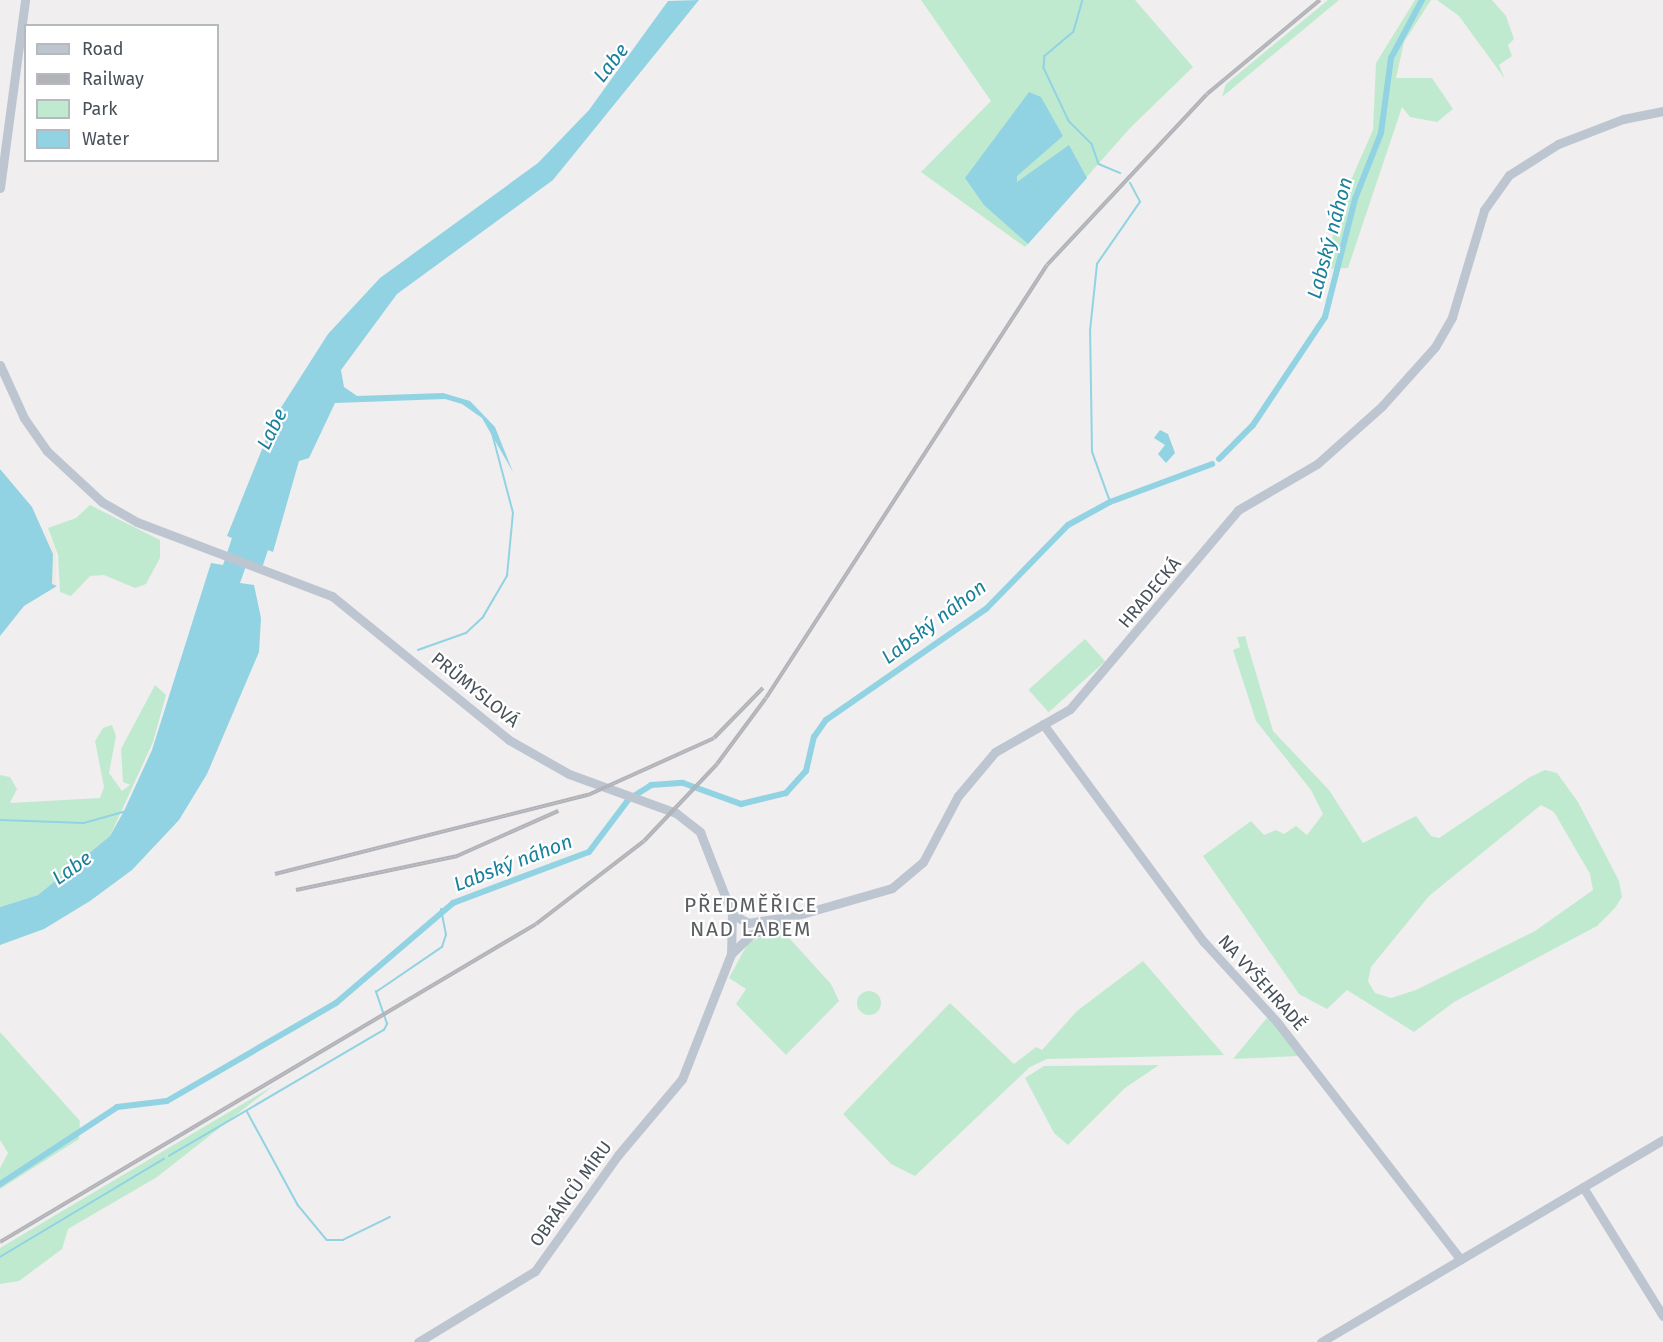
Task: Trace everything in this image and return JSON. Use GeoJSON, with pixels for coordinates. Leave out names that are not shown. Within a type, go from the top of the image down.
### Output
{"type":"FeatureCollection","features":[{"type":"Feature","properties":{"kind":"street"},"geometry":{"type":"LineString","coordinates":[[0,188],[25,0]]}},
{"type":"Feature","properties":{"kind":"street","name":"HRADECKÁ"},"geometry":{"type":"LineString","coordinates":[[1043,724],[1095,685],[1238,510],[1322,460],[1382,406],[1435,347],[1452,317],[1484,210],[1509,175],[1558,144],[1623,119],[1663,111]]}},
{"type":"Feature","properties":{"kind":"street","name":"PRŮMYSLOVÁ"},"geometry":{"type":"LineString","coordinates":[[0,365],[24,418],[71,477],[137,522],[268,570],[351,607],[509,740],[565,772],[687,818],[697,828],[732,914],[732,937]]}},
{"type":"Feature","properties":{"kind":"street","name":"OBRÁNCŮ MÍRU"},"geometry":{"type":"LineString","coordinates":[[731,954],[751,936],[791,917],[899,883],[931,851],[952,805],[995,752],[1043,724]]}},
{"type":"Feature","properties":{"kind":"street","name":"NA VYŠEHRADĚ"},"geometry":{"type":"LineString","coordinates":[[1043,724],[1204,942],[1277,1022],[1460,1259]]}},
{"type":"Feature","properties":{"kind":"street"},"geometry":{"type":"LineString","coordinates":[[732,914],[748,923],[791,917]]}},
{"type":"Feature","properties":{"kind":"street","name":"OBRÁNCŮ MÍRU"},"geometry":{"type":"LineString","coordinates":[[418,1342],[535,1271],[618,1155],[682,1078],[731,954],[732,937]]}},
{"type":"Feature","properties":{"kind":"street"},"geometry":{"type":"LineString","coordinates":[[1321,1342],[1663,1140]]}},
{"type":"Feature","properties":{"kind":"street"},"geometry":{"type":"LineString","coordinates":[[1583,1187],[1663,1316]]}},
{"type":"Feature","properties":{"kind":"green space"},"geometry":{"type":"Polygon","coordinates":[[[921,0],[1135,0],[1193,67],[1130,128],[1025,247],[921,172],[991,101],[921,0]]]}},
{"type":"Feature","properties":{"kind":"green space"},"geometry":{"type":"Polygon","coordinates":[[[1328,0],[1339,0],[1222,97],[1226,84],[1328,0]]]}},
{"type":"Feature","properties":{"kind":"green space"},"geometry":{"type":"Polygon","coordinates":[[[1415,0],[1431,0],[1404,42],[1396,78],[1432,78],[1453,109],[1437,122],[1410,117],[1402,107],[1348,268],[1325,269],[1340,205],[1373,130],[1376,63],[1415,0]]]}},
{"type":"Feature","properties":{"kind":"green space"},"geometry":{"type":"Polygon","coordinates":[[[1437,0],[1492,0],[1506,16],[1514,39],[1508,45],[1512,56],[1499,65],[1505,79],[1459,16],[1437,0]]]}},
{"type":"Feature","properties":{"kind":"green space"},"geometry":{"type":"Polygon","coordinates":[[[90,505],[160,540],[160,558],[146,584],[135,588],[104,575],[90,576],[71,596],[60,592],[58,555],[48,528],[76,518],[90,505]]]}},
{"type":"Feature","properties":{"kind":"green space"},"geometry":{"type":"Polygon","coordinates":[[[1245,636],[1273,731],[1329,790],[1363,843],[1416,816],[1431,836],[1439,838],[1530,777],[1545,770],[1557,773],[1578,802],[1619,881],[1622,897],[1615,908],[1597,926],[1454,1002],[1414,1032],[1347,990],[1327,1009],[1299,994],[1203,856],[1251,821],[1264,835],[1276,830],[1284,834],[1296,826],[1307,835],[1323,814],[1311,790],[1256,721],[1233,650],[1240,647],[1237,637],[1245,636]],[[1541,805],[1429,896],[1371,967],[1368,981],[1375,993],[1391,998],[1416,990],[1535,931],[1593,890],[1590,874],[1554,812],[1541,805]]]}},
{"type":"Feature","properties":{"kind":"green space"},"geometry":{"type":"Polygon","coordinates":[[[1085,639],[1105,661],[1049,712],[1029,690],[1085,639]]]}},
{"type":"Feature","properties":{"kind":"green space"},"geometry":{"type":"Polygon","coordinates":[[[155,685],[166,695],[153,742],[110,836],[38,895],[0,907],[0,775],[10,777],[17,789],[10,803],[100,798],[104,787],[95,741],[103,728],[112,725],[116,736],[109,773],[122,791],[130,785],[123,782],[121,749],[155,685]]]}},
{"type":"Feature","properties":{"kind":"green space"},"geometry":{"type":"Polygon","coordinates":[[[780,928],[831,984],[839,1001],[786,1055],[736,1004],[746,989],[729,978],[748,943],[780,928]]]}},
{"type":"Feature","properties":{"kind":"green space"},"geometry":{"type":"Polygon","coordinates":[[[1143,961],[1224,1055],[1047,1059],[1030,1067],[915,1176],[891,1164],[843,1114],[950,1003],[1014,1064],[1036,1047],[1042,1050],[1077,1011],[1143,961]]]}},
{"type":"Feature","properties":{"kind":"green space"},"geometry":{"type":"Polygon","coordinates":[[[869,991],[878,994],[881,1003],[878,1012],[869,1015],[860,1012],[857,1003],[860,994],[869,991]]]}},
{"type":"Feature","properties":{"kind":"green space"},"geometry":{"type":"Polygon","coordinates":[[[1268,1018],[1299,1056],[1233,1059],[1266,1019],[1268,1018]]]}},
{"type":"Feature","properties":{"kind":"green space"},"geometry":{"type":"Polygon","coordinates":[[[0,1032],[80,1121],[79,1139],[0,1189],[0,1168],[8,1153],[0,1140],[0,1032]]]}},
{"type":"Feature","properties":{"kind":"green space"},"geometry":{"type":"Polygon","coordinates":[[[1159,1065],[1125,1088],[1068,1145],[1054,1133],[1025,1078],[1044,1066],[1159,1065]]]}},
{"type":"Feature","properties":{"kind":"green space"},"geometry":{"type":"Polygon","coordinates":[[[273,1086],[157,1177],[68,1229],[62,1249],[19,1281],[0,1284],[0,1248],[273,1086]]]}},
{"type":"Feature","properties":{"kind":"sand"},"geometry":{"type":"Polygon","coordinates":[[[42,523],[56,551],[56,585],[52,585],[53,554],[42,523]]]}},
{"type":"Feature","properties":{"kind":"water","name":"Labe"},"geometry":{"type":"Polygon","coordinates":[[[699,0],[553,180],[397,294],[341,370],[344,387],[357,396],[443,393],[470,401],[495,427],[513,472],[482,418],[462,404],[445,399],[335,403],[309,458],[299,461],[273,552],[268,550],[261,571],[246,566],[240,583],[254,585],[261,618],[259,652],[207,774],[179,820],[132,870],[90,901],[44,929],[0,945],[0,907],[38,895],[110,836],[124,811],[152,750],[211,563],[223,565],[232,538],[227,536],[275,417],[328,334],[380,278],[538,163],[589,110],[668,1],[699,0]]]}},
{"type":"Feature","properties":{"kind":"water"},"geometry":{"type":"Polygon","coordinates":[[[1029,92],[1041,97],[1063,136],[1017,176],[1017,182],[1069,145],[1087,178],[1028,244],[984,205],[965,178],[1029,92]]]}},
{"type":"Feature","properties":{"kind":"water"},"geometry":{"type":"Polygon","coordinates":[[[1160,430],[1168,434],[1175,453],[1166,463],[1158,454],[1165,445],[1154,438],[1160,430]]]}},
{"type":"Feature","properties":{"kind":"water"},"geometry":{"type":"Polygon","coordinates":[[[0,469],[32,507],[53,554],[52,584],[57,586],[24,606],[0,636],[0,469]]]}},
{"type":"Feature","properties":{"kind":"waterway"},"geometry":{"type":"LineString","coordinates":[[1083,0],[1074,32],[1045,56],[1044,68],[1069,121],[1092,144],[1099,164],[1120,173]]}},
{"type":"Feature","properties":{"kind":"waterway","name":"Labský náhon"},"geometry":{"type":"LineString","coordinates":[[1219,459],[1253,425],[1325,317],[1355,199],[1381,133],[1391,58],[1422,0]]}},
{"type":"Feature","properties":{"kind":"waterway"},"geometry":{"type":"LineString","coordinates":[[1110,502],[1092,452],[1090,331],[1097,264],[1140,202],[1130,183]]}},
{"type":"Feature","properties":{"kind":"waterway"},"geometry":{"type":"LineString","coordinates":[[418,650],[466,633],[483,617],[507,576],[513,513],[491,430]]}},
{"type":"Feature","properties":{"kind":"waterway","name":"Labský náhon"},"geometry":{"type":"LineString","coordinates":[[0,1184],[117,1107],[167,1101],[336,1003],[453,903],[589,852],[629,799],[651,785],[683,783],[741,804],[786,793],[806,771],[814,737],[826,720],[986,609],[1068,525],[1110,502],[1212,464]]}},
{"type":"Feature","properties":{"kind":"waterway"},"geometry":{"type":"LineString","coordinates":[[0,820],[84,823],[123,812]]}},
{"type":"Feature","properties":{"kind":"waterway"},"geometry":{"type":"LineString","coordinates":[[169,1156],[384,1030],[387,1024],[376,992],[442,947],[446,935],[441,909]]}},
{"type":"Feature","properties":{"kind":"waterway"},"geometry":{"type":"LineString","coordinates":[[247,1111],[298,1205],[327,1240],[343,1240],[390,1217]]}},
{"type":"Feature","properties":{"kind":"waterway"},"geometry":{"type":"LineString","coordinates":[[0,1257],[164,1159]]}},
{"type":"Feature","properties":{"kind":"railway"},"geometry":{"type":"LineString","coordinates":[[0,1242],[536,924],[644,841],[717,764],[766,698],[1047,265],[1207,94],[1320,0]]}},
{"type":"Feature","properties":{"kind":"railway"},"geometry":{"type":"LineString","coordinates":[[275,874],[588,795],[714,738],[763,688]]}},
{"type":"Feature","properties":{"kind":"railway"},"geometry":{"type":"LineString","coordinates":[[296,890],[457,856],[558,811]]}},
{"type":"Feature","properties":{"kind":"district","name":"PŘEDMĚŘICE NAD LABEM"},"geometry":{"type":"Point","coordinates":[751,917]}}]}
